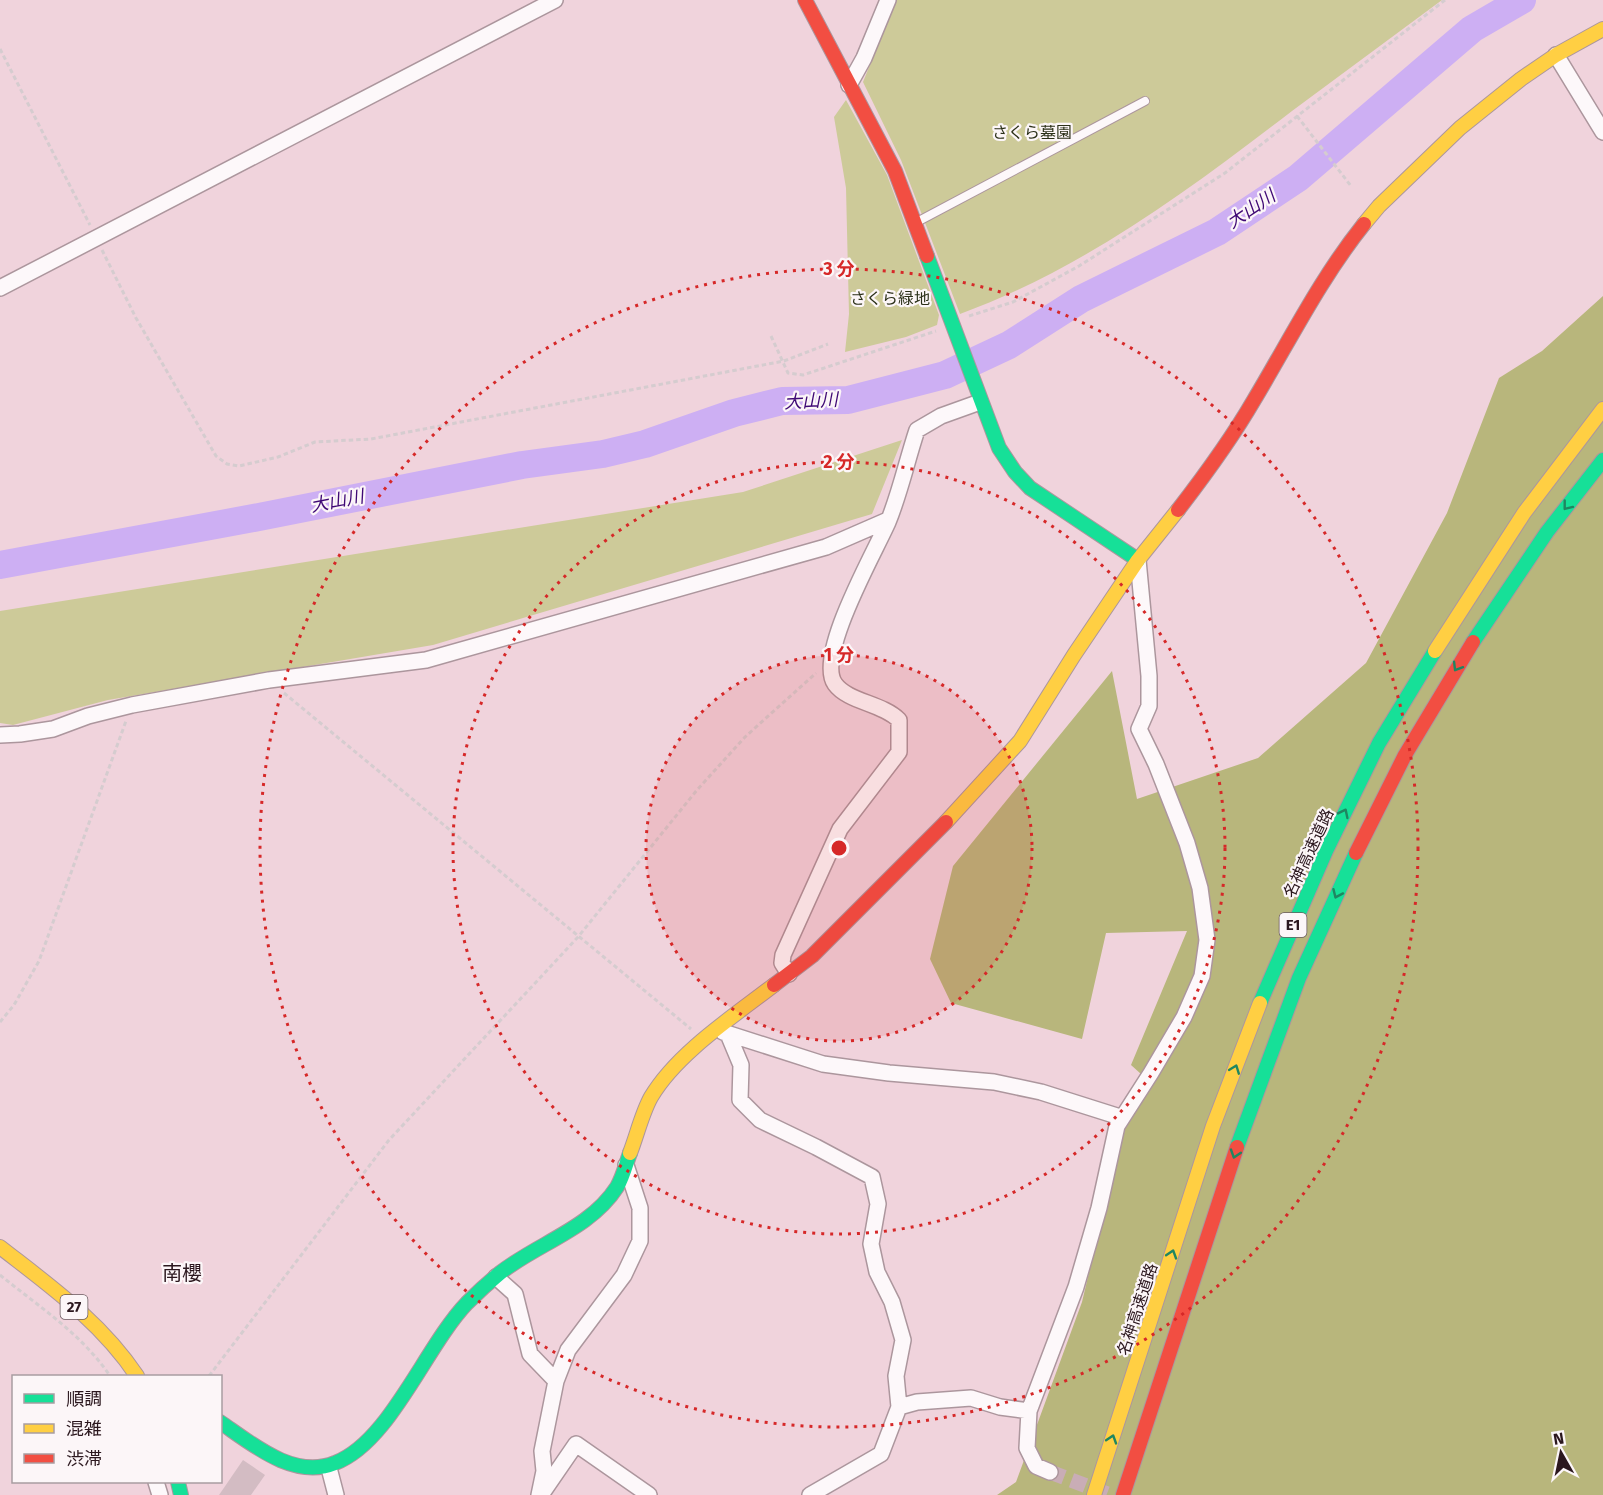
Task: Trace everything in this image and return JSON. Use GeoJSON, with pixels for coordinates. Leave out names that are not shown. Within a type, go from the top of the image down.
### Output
{"type":"FeatureCollection","features":[{"type":"Feature","properties":{"kind":"main road"},"geometry":{"type":"LineString","coordinates":[[805,0],[895,171],[979,400],[999,448],[1015,472],[1030,488],[1138,560]]}},
{"type":"Feature","properties":{"kind":"main road"},"geometry":{"type":"LineString","coordinates":[[222,1423],[286,1465],[300,1469],[329,1468],[352,1457],[376,1434],[448,1325],[467,1303],[515,1262],[583,1222],[601,1206],[616,1186],[626,1165],[651,1099],[670,1072],[690,1050],[716,1034],[812,956],[964,804],[1020,741],[1138,560],[1193,490],[1246,412],[1314,294],[1345,248],[1379,206],[1460,128],[1521,79],[1556,55],[1603,28]]}},
{"type":"Feature","properties":{"kind":"main road","name":"名神高速道路"},"geometry":{"type":"LineString","coordinates":[[1094,1495],[1213,1126],[1274,968],[1326,851],[1379,743],[1447,631],[1524,513],[1603,409]]}},
{"type":"Feature","properties":{"kind":"main road","name":"E1"},"geometry":{"type":"LineString","coordinates":[[1123,1495],[1241,1135],[1299,978],[1352,861],[1405,755],[1467,650],[1547,532],[1603,460]]}},
{"type":"Feature","properties":{"kind":"main road","name":"27"},"geometry":{"type":"LineString","coordinates":[[0,1247],[101,1329],[127,1359],[136,1375]]}},
{"type":"Feature","properties":{"kind":"main road"},"geometry":{"type":"LineString","coordinates":[[127,1359],[144,1375]]}},
{"type":"Feature","properties":{"kind":"street"},"geometry":{"type":"LineString","coordinates":[[0,288],[555,0]]}},
{"type":"Feature","properties":{"kind":"street"},"geometry":{"type":"LineString","coordinates":[[849,85],[864,58],[888,0]]}},
{"type":"Feature","properties":{"kind":"street"},"geometry":{"type":"LineString","coordinates":[[1556,55],[1603,132]]}},
{"type":"Feature","properties":{"kind":"street"},"geometry":{"type":"LineString","coordinates":[[789,974],[782,963],[783,954],[840,829],[899,752],[898,720],[892,713],[844,692],[835,683],[830,660],[852,595],[888,520],[917,430],[941,416],[979,400]]}},
{"type":"Feature","properties":{"kind":"street"},"geometry":{"type":"LineString","coordinates":[[0,735],[53,729],[88,716],[132,705],[269,680],[426,660],[825,547],[888,520]]}},
{"type":"Feature","properties":{"kind":"street"},"geometry":{"type":"LineString","coordinates":[[1050,1472],[1036,1466],[1027,1448],[1029,1411],[1076,1287],[1099,1208],[1120,1117],[1151,1073],[1184,1017],[1202,976],[1207,940],[1200,888],[1187,843],[1156,764],[1139,729],[1149,706],[1149,696],[1138,560]]}},
{"type":"Feature","properties":{"kind":"street"},"geometry":{"type":"LineString","coordinates":[[716,1034],[823,1064],[889,1073],[994,1082],[1041,1092],[1120,1117]]}},
{"type":"Feature","properties":{"kind":"street"},"geometry":{"type":"LineString","coordinates":[[716,1034],[741,1065],[740,1100],[746,1107],[760,1120],[872,1176],[878,1204],[872,1244],[873,1253],[877,1272],[892,1302],[903,1340],[896,1376],[899,1407],[881,1454],[810,1495]]}},
{"type":"Feature","properties":{"kind":"street"},"geometry":{"type":"LineString","coordinates":[[540,1495],[544,1471],[542,1450],[556,1381],[568,1350],[624,1275],[640,1241],[640,1208],[626,1165]]}},
{"type":"Feature","properties":{"kind":"street"},"geometry":{"type":"LineString","coordinates":[[496,1276],[515,1294],[530,1354],[556,1381]]}},
{"type":"Feature","properties":{"kind":"street"},"geometry":{"type":"LineString","coordinates":[[899,1407],[916,1402],[971,1398],[1000,1407],[1029,1411]]}},
{"type":"Feature","properties":{"kind":"street"},"geometry":{"type":"LineString","coordinates":[[540,1495],[576,1444],[649,1495]]}},
{"type":"Feature","properties":{"kind":"street"},"geometry":{"type":"LineString","coordinates":[[329,1468],[336,1495]]}},
{"type":"Feature","properties":{"kind":"lane"},"geometry":{"type":"LineString","coordinates":[[914,223],[1145,101]]}},
{"type":"Feature","properties":{"kind":"path"},"geometry":{"type":"LineString","coordinates":[[771,336],[788,373],[803,375],[954,331],[968,317],[1013,302],[1079,266],[1225,173],[1445,0]]}},
{"type":"Feature","properties":{"kind":"path"},"geometry":{"type":"LineString","coordinates":[[0,50],[136,318],[216,456],[227,464],[239,466],[278,457],[315,442],[371,439],[781,362],[828,344]]}},
{"type":"Feature","properties":{"kind":"path"},"geometry":{"type":"LineString","coordinates":[[1296,116],[1351,186]]}},
{"type":"Feature","properties":{"kind":"path"},"geometry":{"type":"LineString","coordinates":[[211,1375],[389,1140],[578,937],[697,790],[746,737],[830,660]]}},
{"type":"Feature","properties":{"kind":"path"},"geometry":{"type":"LineString","coordinates":[[269,680],[578,937],[716,1034]]}},
{"type":"Feature","properties":{"kind":"path"},"geometry":{"type":"LineString","coordinates":[[0,1022],[14,1005],[39,961],[132,705]]}},
{"type":"Feature","properties":{"kind":"path"},"geometry":{"type":"LineString","coordinates":[[0,1275],[49,1313],[80,1341],[103,1365],[109,1375]]}},
{"type":"Feature","properties":{"kind":"green space","name":"さくら墓園"},"geometry":{"type":"Polygon","coordinates":[[[896,0],[1442,0],[1214,170],[1134,225],[1049,274],[1005,296],[960,314],[901,160],[863,82],[896,0]]]}},
{"type":"Feature","properties":{"kind":"green space","name":"さくら緑地"},"geometry":{"type":"Polygon","coordinates":[[[846,100],[887,175],[939,315],[937,325],[906,337],[845,352],[849,314],[846,188],[834,117],[846,100]]]}},
{"type":"Feature","properties":{"kind":"green space"},"geometry":{"type":"Polygon","coordinates":[[[902,440],[872,514],[433,645],[108,700],[13,725],[0,723],[0,611],[743,492],[902,440]]]}},
{"type":"Feature","properties":{"kind":"shaded area"},"geometry":{"type":"Polygon","coordinates":[[[1603,296],[1603,1495],[997,1495],[1016,1482],[1082,1302],[1124,1125],[1151,1083],[1131,1065],[1187,931],[1106,933],[1082,1039],[951,1003],[930,959],[953,866],[1112,671],[1137,799],[1258,758],[1366,663],[1447,513],[1499,378],[1542,351],[1603,296]]]}},
{"type":"Feature","properties":{"kind":"building"},"geometry":{"type":"Polygon","coordinates":[[[243,1460],[265,1475],[251,1495],[219,1495],[243,1460]]]}},
{"type":"Feature","properties":{"kind":"waterway","name":"大山川"},"geometry":{"type":"LineString","coordinates":[[0,565],[522,465],[603,454],[645,444],[734,413],[782,401],[848,400],[945,375],[1009,345],[1081,299],[1217,232],[1298,178],[1472,29],[1522,0]]}},
{"type":"Feature","properties":{"kind":"tunnel"},"geometry":{"type":"LineString","coordinates":[[1050,1472],[1110,1495]]}},
{"type":"Feature","properties":{"kind":"traffic: fast"},"geometry":{"type":"LineString","coordinates":[[927,256],[999,448],[1015,472],[1030,488],[1138,560]]}},
{"type":"Feature","properties":{"kind":"traffic: fast"},"geometry":{"type":"LineString","coordinates":[[1473,642],[1547,532],[1603,460]]}},
{"type":"Feature","properties":{"kind":"traffic: fast"},"geometry":{"type":"LineString","coordinates":[[1260,1003],[1326,851],[1379,743],[1435,651]]}},
{"type":"Feature","properties":{"kind":"traffic: fast"},"geometry":{"type":"LineString","coordinates":[[1237,1147],[1299,978],[1356,853]]}},
{"type":"Feature","properties":{"kind":"traffic: fast"},"geometry":{"type":"LineString","coordinates":[[222,1423],[274,1457],[304,1467],[320,1467],[335,1463],[355,1452],[390,1415],[436,1344],[467,1303],[515,1262],[593,1214],[617,1187],[630,1153]]}},
{"type":"Feature","properties":{"kind":"traffic: fast"},"geometry":{"type":"LineString","coordinates":[[178,1483],[181,1495]]}},
{"type":"Feature","properties":{"kind":"traffic: slow"},"geometry":{"type":"LineString","coordinates":[[1364,224],[1379,206],[1460,128],[1521,79],[1556,55],[1603,29]]}},
{"type":"Feature","properties":{"kind":"traffic: slow"},"geometry":{"type":"LineString","coordinates":[[1435,651],[1524,513],[1603,409]]}},
{"type":"Feature","properties":{"kind":"traffic: slow"},"geometry":{"type":"LineString","coordinates":[[946,822],[1020,741],[1138,560],[1178,510]]}},
{"type":"Feature","properties":{"kind":"traffic: slow"},"geometry":{"type":"LineString","coordinates":[[630,1153],[648,1103],[662,1081],[707,1036],[774,985]]}},
{"type":"Feature","properties":{"kind":"traffic: slow"},"geometry":{"type":"LineString","coordinates":[[1094,1495],[1213,1126],[1260,1003]]}},
{"type":"Feature","properties":{"kind":"traffic: slow"},"geometry":{"type":"LineString","coordinates":[[0,1247],[74,1306],[107,1339],[136,1375]]}},
{"type":"Feature","properties":{"kind":"traffic: jam"},"geometry":{"type":"LineString","coordinates":[[805,0],[895,171],[927,256]]}},
{"type":"Feature","properties":{"kind":"traffic: jam"},"geometry":{"type":"LineString","coordinates":[[1178,510],[1237,428],[1319,288],[1364,224]]}},
{"type":"Feature","properties":{"kind":"traffic: jam"},"geometry":{"type":"LineString","coordinates":[[1356,853],[1405,755],[1473,642]]}},
{"type":"Feature","properties":{"kind":"traffic: jam"},"geometry":{"type":"LineString","coordinates":[[774,985],[812,956],[946,822]]}},
{"type":"Feature","properties":{"kind":"traffic: jam"},"geometry":{"type":"LineString","coordinates":[[1123,1495],[1237,1147]]}},
{"type":"Feature","properties":{"kind":"district","name":"南櫻"},"geometry":{"type":"Point","coordinates":[182,1273]}}]}
